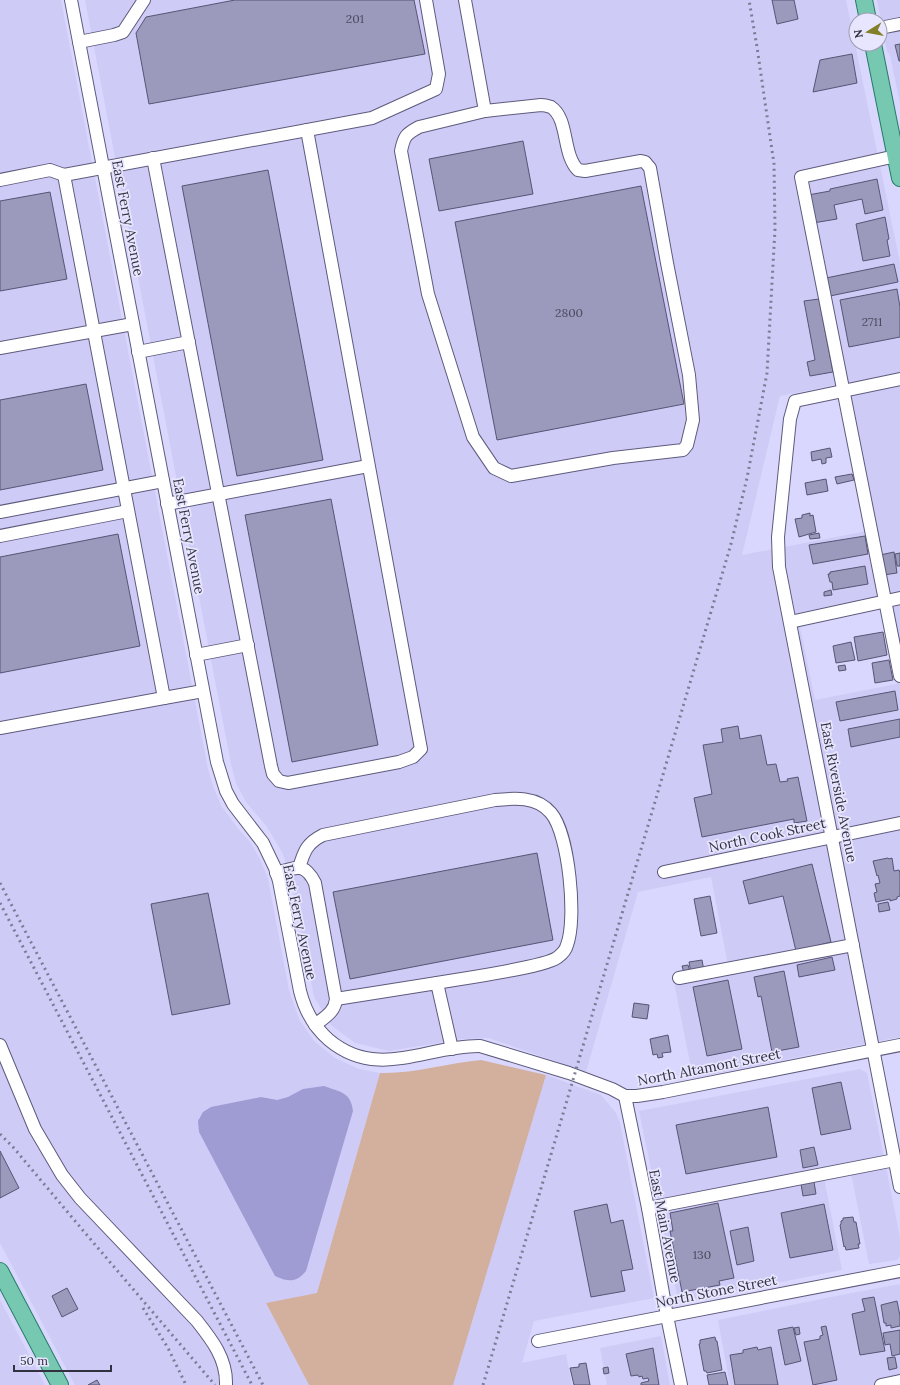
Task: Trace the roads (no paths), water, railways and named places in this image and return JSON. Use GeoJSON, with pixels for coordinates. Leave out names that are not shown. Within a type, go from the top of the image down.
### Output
{"type":"FeatureCollection","features":[{"type":"Feature","properties":{"kind":"main road"},"geometry":{"type":"LineString","coordinates":[[864,0],[866,12]]}},
{"type":"Feature","properties":{"kind":"main road"},"geometry":{"type":"LineString","coordinates":[[875,52],[898,156],[900,178]]}},
{"type":"Feature","properties":{"kind":"main road"},"geometry":{"type":"LineString","coordinates":[[0,1271],[60,1385]]}},
{"type":"Feature","properties":{"kind":"street","name":"East Ferry Avenue"},"geometry":{"type":"LineString","coordinates":[[71,0],[217,762],[226,792],[244,819],[263,843],[276,873],[301,996],[306,1010],[321,1033],[341,1049]]}},
{"type":"Feature","properties":{"kind":"street"},"geometry":{"type":"LineString","coordinates":[[79,42],[123,32],[144,0]]}},
{"type":"Feature","properties":{"kind":"street"},"geometry":{"type":"LineString","coordinates":[[0,180],[50,170],[64,175],[372,118],[436,89],[439,74],[426,0]]}},
{"type":"Feature","properties":{"kind":"street"},"geometry":{"type":"LineString","coordinates":[[466,0],[485,111]]}},
{"type":"Feature","properties":{"kind":"street"},"geometry":{"type":"LineString","coordinates":[[888,26],[900,24]]}},
{"type":"Feature","properties":{"kind":"street"},"geometry":{"type":"LineString","coordinates":[[542,105],[550,107],[558,115],[564,130],[570,158],[573,166],[578,170],[585,171],[641,161],[645,162],[650,168],[689,375],[693,420],[687,445],[683,450],[613,458],[511,476],[494,468],[473,437],[428,294],[401,151],[404,137],[411,131],[420,127],[485,111],[542,105]]}},
{"type":"Feature","properties":{"kind":"street"},"geometry":{"type":"LineString","coordinates":[[154,158],[271,766],[273,774],[279,782],[288,783],[399,762],[413,757],[421,749],[307,130]]}},
{"type":"Feature","properties":{"kind":"street"},"geometry":{"type":"LineString","coordinates":[[898,156],[801,177],[900,676]]}},
{"type":"Feature","properties":{"kind":"street"},"geometry":{"type":"LineString","coordinates":[[64,175],[164,698]]}},
{"type":"Feature","properties":{"kind":"street"},"geometry":{"type":"LineString","coordinates":[[0,348],[133,324]]}},
{"type":"Feature","properties":{"kind":"street"},"geometry":{"type":"LineString","coordinates":[[138,352],[189,342]]}},
{"type":"Feature","properties":{"kind":"street"},"geometry":{"type":"LineString","coordinates":[[844,390],[900,379]]}},
{"type":"Feature","properties":{"kind":"street","name":"East Riverside Avenue"},"geometry":{"type":"LineString","coordinates":[[844,390],[795,401],[790,419],[778,537],[779,567],[900,1187]]}},
{"type":"Feature","properties":{"kind":"street"},"geometry":{"type":"LineString","coordinates":[[167,504],[368,466]]}},
{"type":"Feature","properties":{"kind":"street"},"geometry":{"type":"LineString","coordinates":[[0,512],[163,481]]}},
{"type":"Feature","properties":{"kind":"street"},"geometry":{"type":"LineString","coordinates":[[0,536],[128,512]]}},
{"type":"Feature","properties":{"kind":"street"},"geometry":{"type":"LineString","coordinates":[[790,622],[900,598]]}},
{"type":"Feature","properties":{"kind":"street"},"geometry":{"type":"LineString","coordinates":[[196,655],[248,645]]}},
{"type":"Feature","properties":{"kind":"street"},"geometry":{"type":"LineString","coordinates":[[0,728],[203,691]]}},
{"type":"Feature","properties":{"kind":"street"},"geometry":{"type":"LineString","coordinates":[[299,868],[304,852],[309,845],[315,839],[323,835],[495,800],[514,798],[530,800],[551,812],[561,830],[568,861],[572,912],[570,936],[567,947],[557,958],[540,965],[336,999]]}},
{"type":"Feature","properties":{"kind":"street","name":"North Cook Street"},"geometry":{"type":"LineString","coordinates":[[664,872],[900,823]]}},
{"type":"Feature","properties":{"kind":"street"},"geometry":{"type":"LineString","coordinates":[[276,873],[299,868],[305,869],[311,875],[315,883],[336,999],[336,1006],[333,1010],[315,1025]]}},
{"type":"Feature","properties":{"kind":"street"},"geometry":{"type":"LineString","coordinates":[[679,978],[853,945]]}},
{"type":"Feature","properties":{"kind":"street"},"geometry":{"type":"LineString","coordinates":[[437,982],[452,1050]]}},
{"type":"Feature","properties":{"kind":"street"},"geometry":{"type":"LineString","coordinates":[[0,1045],[35,1129],[62,1174],[80,1198],[201,1326],[222,1358],[226,1385]]}},
{"type":"Feature","properties":{"kind":"street","name":"North Altamont Street"},"geometry":{"type":"LineString","coordinates":[[341,1049],[364,1058],[388,1060],[473,1046],[489,1048],[569,1073],[612,1089],[625,1096],[637,1096],[900,1045]]}},
{"type":"Feature","properties":{"kind":"street","name":"East Main Avenue"},"geometry":{"type":"LineString","coordinates":[[625,1096],[648,1208],[681,1385]]}},
{"type":"Feature","properties":{"kind":"street"},"geometry":{"type":"LineString","coordinates":[[648,1208],[895,1160]]}},
{"type":"Feature","properties":{"kind":"street","name":"North Stone Street"},"geometry":{"type":"LineString","coordinates":[[538,1341],[900,1271]]}},
{"type":"Feature","properties":{"kind":"street"},"geometry":{"type":"LineString","coordinates":[[881,1385],[900,1381]]}},
{"type":"Feature","properties":{"kind":"railway"},"geometry":{"type":"LineString","coordinates":[[483,1385],[731,544],[747,478],[767,373],[775,229],[774,164],[749,0]]}},
{"type":"Feature","properties":{"kind":"railway"},"geometry":{"type":"LineString","coordinates":[[0,883],[263,1385]]}},
{"type":"Feature","properties":{"kind":"railway"},"geometry":{"type":"LineString","coordinates":[[0,903],[252,1385]]}},
{"type":"Feature","properties":{"kind":"railway"},"geometry":{"type":"LineString","coordinates":[[0,1134],[13,1147],[215,1385]]}},
{"type":"Feature","properties":{"kind":"railway"},"geometry":{"type":"LineString","coordinates":[[143,1308],[168,1348],[186,1385]]}}]}
